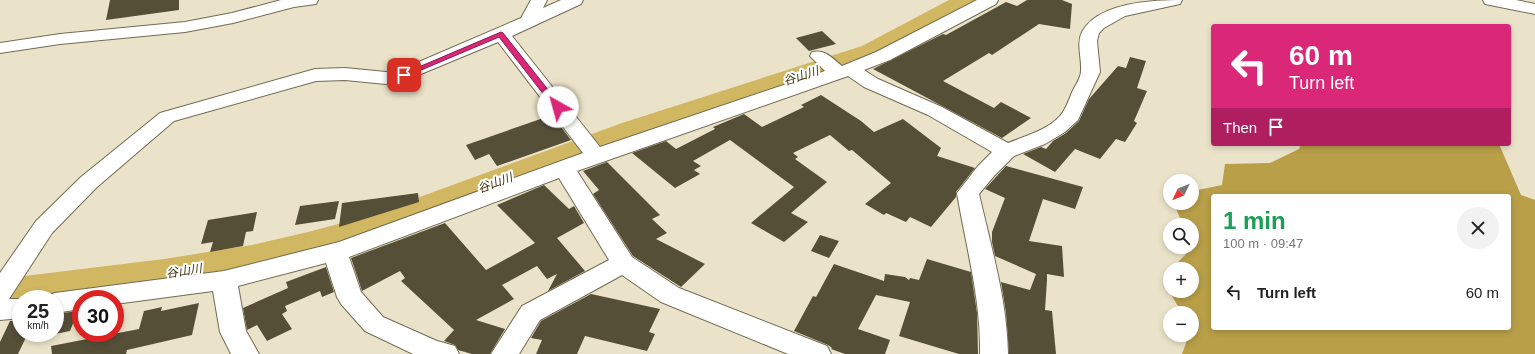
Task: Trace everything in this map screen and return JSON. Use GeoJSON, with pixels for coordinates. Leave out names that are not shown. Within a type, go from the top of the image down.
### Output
{"type":"FeatureCollection","features":[{"type":"Feature","properties":{"kind":"street"},"geometry":{"type":"LineString","coordinates":[[0,48],[60,39],[185,27],[233,18],[293,2],[310,0]]}},
{"type":"Feature","properties":{"kind":"street"},"geometry":{"type":"LineString","coordinates":[[528,21],[539,0]]}},
{"type":"Feature","properties":{"kind":"street"},"geometry":{"type":"LineString","coordinates":[[0,293],[44,227],[89,182],[167,117],[315,75],[345,74],[386,78],[404,75],[501,34],[575,0]]}},
{"type":"Feature","properties":{"kind":"street"},"geometry":{"type":"LineString","coordinates":[[124,294],[224,280],[335,252],[565,169],[596,156],[845,71],[883,56],[990,0]]}},
{"type":"Feature","properties":{"kind":"street"},"geometry":{"type":"LineString","coordinates":[[994,354],[993,323],[983,262],[968,193],[986,171],[1006,151],[1038,139],[1058,128],[1071,116],[1091,72],[1088,41],[1091,32],[1098,24],[1119,12],[1174,0]]}},
{"type":"Feature","properties":{"kind":"street"},"geometry":{"type":"LineString","coordinates":[[1491,0],[1535,10]]}},
{"type":"Feature","properties":{"kind":"street"},"geometry":{"type":"LineString","coordinates":[[501,34],[596,156]]}},
{"type":"Feature","properties":{"kind":"street"},"geometry":{"type":"LineString","coordinates":[[819,56],[845,71],[928,108],[1006,151]]}},
{"type":"Feature","properties":{"kind":"street"},"geometry":{"type":"LineString","coordinates":[[565,169],[623,263],[670,295],[817,354]]}},
{"type":"Feature","properties":{"kind":"street"},"geometry":{"type":"LineString","coordinates":[[335,252],[350,297],[374,324],[431,350],[445,354]]}},
{"type":"Feature","properties":{"kind":"street"},"geometry":{"type":"LineString","coordinates":[[505,354],[531,312],[623,263]]}},
{"type":"Feature","properties":{"kind":"street"},"geometry":{"type":"LineString","coordinates":[[224,280],[233,332],[245,354]]}},
{"type":"Feature","properties":{"kind":"street"},"geometry":{"type":"LineString","coordinates":[[0,310],[12,309]]}},
{"type":"Feature","properties":{"kind":"shaded area"},"geometry":{"type":"Polygon","coordinates":[[[1300,146],[1500,146],[1521,195],[1535,200],[1535,354],[1182,354],[1186,342],[1199,342],[1199,306],[1178,306],[1173,298],[1199,298],[1199,262],[1178,262],[1186,254],[1199,254],[1199,218],[1180,218],[1177,210],[1199,210],[1199,190],[1222,185],[1225,164],[1270,163],[1299,149],[1300,146]]]}},
{"type":"Feature","properties":{"kind":"building"},"geometry":{"type":"Polygon","coordinates":[[[110,0],[179,0],[179,10],[106,20],[110,0]]]}},
{"type":"Feature","properties":{"kind":"building"},"geometry":{"type":"Polygon","coordinates":[[[1027,0],[1062,0],[1072,4],[1070,29],[1039,24],[992,55],[989,53],[943,81],[994,108],[1001,102],[1031,118],[1002,138],[873,69],[943,34],[946,35],[1006,2],[1017,6],[1027,0]]]}},
{"type":"Feature","properties":{"kind":"building"},"geometry":{"type":"Polygon","coordinates":[[[822,31],[836,44],[809,51],[796,38],[822,31]]]}},
{"type":"Feature","properties":{"kind":"building"},"geometry":{"type":"Polygon","coordinates":[[[1130,57],[1146,61],[1137,88],[1147,91],[1134,121],[1137,123],[1125,142],[1116,139],[1100,159],[1075,149],[1055,172],[1023,154],[1041,147],[1046,149],[1053,141],[1066,133],[1079,121],[1089,99],[1118,66],[1126,68],[1130,57]]]}},
{"type":"Feature","properties":{"kind":"building"},"geometry":{"type":"Polygon","coordinates":[[[821,95],[861,121],[874,132],[903,119],[941,148],[937,156],[975,168],[956,192],[956,197],[931,227],[910,217],[906,222],[886,213],[884,215],[865,204],[891,183],[852,150],[849,151],[830,135],[793,153],[798,157],[795,159],[827,182],[791,213],[808,222],[784,242],[751,223],[794,187],[730,140],[693,161],[701,166],[694,170],[700,174],[675,188],[632,153],[666,141],[676,149],[715,129],[713,127],[744,114],[762,127],[804,107],[801,105],[821,95]]]}},
{"type":"Feature","properties":{"kind":"building"},"geometry":{"type":"Polygon","coordinates":[[[552,115],[571,140],[497,166],[489,154],[475,160],[466,145],[552,115]]]}},
{"type":"Feature","properties":{"kind":"building"},"geometry":{"type":"Polygon","coordinates":[[[607,162],[660,215],[652,219],[667,233],[656,239],[705,264],[681,287],[633,256],[593,194],[599,190],[583,171],[607,162]]]}},
{"type":"Feature","properties":{"kind":"building"},"geometry":{"type":"Polygon","coordinates":[[[1006,166],[1083,187],[1075,209],[1043,199],[1029,241],[1062,246],[1064,277],[1047,274],[1045,310],[1052,311],[1056,354],[1009,354],[1006,313],[1001,282],[1030,290],[1036,274],[995,256],[992,242],[992,232],[1005,198],[985,189],[1006,166]]]}},
{"type":"Feature","properties":{"kind":"building"},"geometry":{"type":"Polygon","coordinates":[[[544,185],[569,209],[574,206],[584,223],[557,238],[585,271],[548,291],[557,274],[547,279],[537,266],[502,285],[514,299],[476,320],[505,329],[490,354],[472,354],[458,350],[455,345],[444,341],[454,330],[401,281],[405,278],[400,271],[362,291],[351,258],[445,223],[486,270],[535,243],[497,205],[544,185]]]}},
{"type":"Feature","properties":{"kind":"building"},"geometry":{"type":"Polygon","coordinates":[[[418,193],[419,202],[339,227],[342,203],[418,193]]]}},
{"type":"Feature","properties":{"kind":"building"},"geometry":{"type":"Polygon","coordinates":[[[339,201],[335,219],[295,225],[300,206],[339,201]]]}},
{"type":"Feature","properties":{"kind":"building"},"geometry":{"type":"Polygon","coordinates":[[[257,212],[253,231],[246,232],[243,246],[210,252],[213,242],[201,244],[208,220],[257,212]]]}},
{"type":"Feature","properties":{"kind":"building"},"geometry":{"type":"Polygon","coordinates":[[[820,235],[839,241],[829,258],[811,251],[820,235]]]}},
{"type":"Feature","properties":{"kind":"building"},"geometry":{"type":"Polygon","coordinates":[[[927,259],[971,272],[977,313],[978,354],[959,354],[899,336],[910,302],[876,295],[858,329],[890,340],[885,354],[845,354],[831,349],[832,348],[828,345],[794,331],[813,296],[816,297],[834,264],[884,281],[885,274],[905,277],[909,280],[910,278],[919,280],[927,259]]]}},
{"type":"Feature","properties":{"kind":"building"},"geometry":{"type":"Polygon","coordinates":[[[326,267],[334,292],[322,297],[320,291],[285,306],[287,311],[282,314],[292,329],[267,341],[257,325],[247,330],[243,308],[288,288],[286,282],[326,267]]]}},
{"type":"Feature","properties":{"kind":"building"},"geometry":{"type":"Polygon","coordinates":[[[591,294],[660,309],[649,332],[655,334],[647,351],[585,336],[577,354],[536,354],[542,340],[531,338],[541,321],[591,294]]]}},
{"type":"Feature","properties":{"kind":"building"},"geometry":{"type":"Polygon","coordinates":[[[199,303],[192,335],[127,350],[126,354],[52,354],[51,346],[72,342],[124,342],[124,332],[139,329],[144,311],[162,307],[161,311],[199,303]]]}},
{"type":"Feature","properties":{"kind":"building"},"geometry":{"type":"Polygon","coordinates":[[[72,312],[72,326],[70,331],[64,332],[64,313],[72,312]]]}},
{"type":"Feature","properties":{"kind":"building"},"geometry":{"type":"Polygon","coordinates":[[[10,321],[12,321],[12,342],[24,342],[18,354],[0,354],[0,342],[10,321]]]}},
{"type":"Feature","properties":{"kind":"waterway","name":"谷山川"},"geometry":{"type":"LineString","coordinates":[[0,295],[164,275],[252,260],[308,247],[377,227],[634,131],[873,53],[970,0]]}},
{"type":"Feature","properties":{"kind":"route"},"geometry":{"type":"LineString","coordinates":[[404,75],[501,34],[558,107]]}}]}
